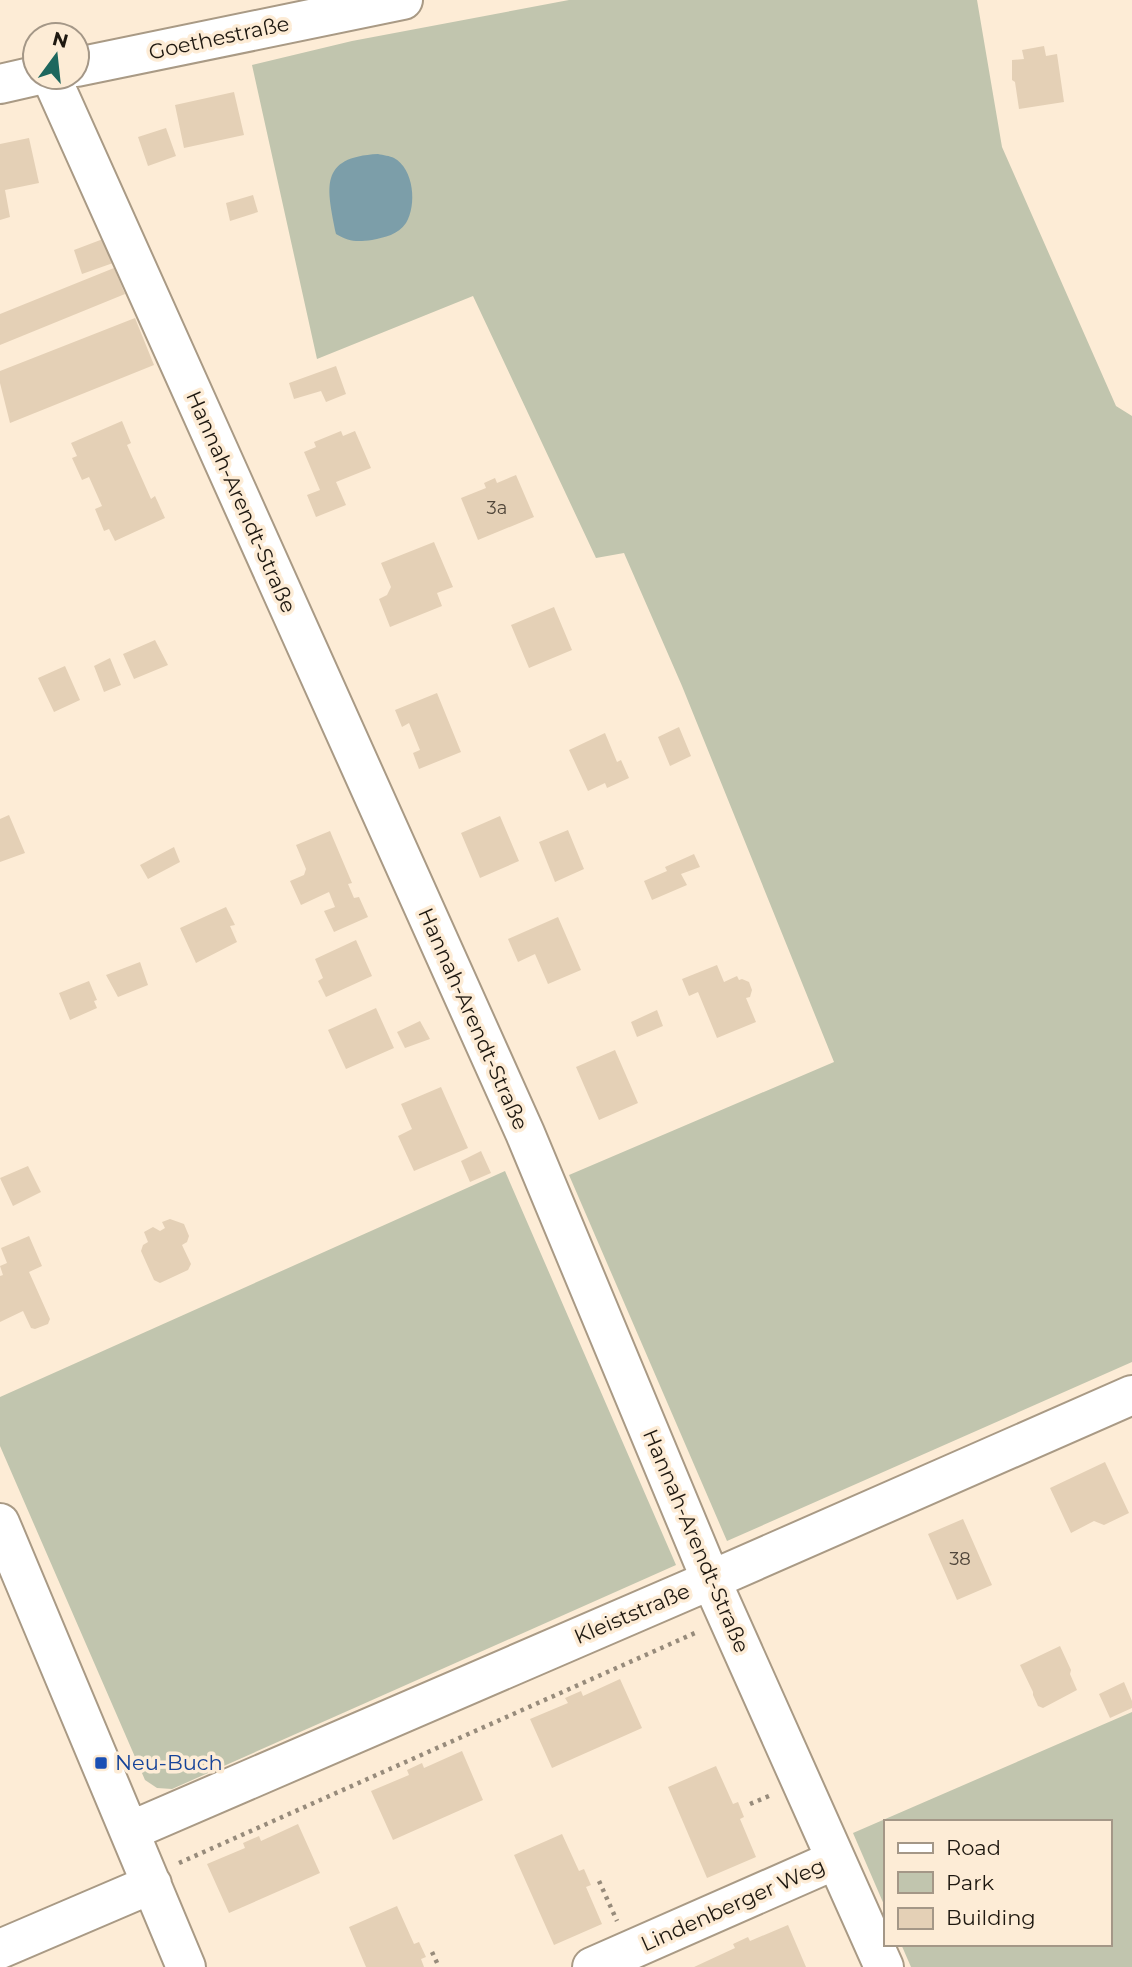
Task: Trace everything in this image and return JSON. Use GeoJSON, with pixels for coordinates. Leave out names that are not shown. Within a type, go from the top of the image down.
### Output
{"type":"FeatureCollection","features":[{"type":"Feature","properties":{"kind":"street","name":"Goethestraße"},"geometry":{"type":"LineString","coordinates":[[91,64],[403,0]]}},
{"type":"Feature","properties":{"kind":"street"},"geometry":{"type":"LineString","coordinates":[[0,84],[21,79]]}},
{"type":"Feature","properties":{"kind":"street","name":"Hannah-Arendt-Straße"},"geometry":{"type":"LineString","coordinates":[[57,91],[525,1133],[711,1580],[884,1967]]}},
{"type":"Feature","properties":{"kind":"street","name":"Kleiststraße"},"geometry":{"type":"LineString","coordinates":[[130,1831],[1132,1395]]}},
{"type":"Feature","properties":{"kind":"street"},"geometry":{"type":"LineString","coordinates":[[0,1523],[130,1831],[162,1875],[187,1967]]}},
{"type":"Feature","properties":{"kind":"street","name":"Lindenberger Weg"},"geometry":{"type":"LineString","coordinates":[[592,1967],[835,1860]]}},
{"type":"Feature","properties":{"kind":"street"},"geometry":{"type":"LineString","coordinates":[[0,1949],[162,1875]]}},
{"type":"Feature","properties":{"kind":"path"},"geometry":{"type":"LineString","coordinates":[[162,1875],[694,1632],[706,1654],[738,1641]]}},
{"type":"Feature","properties":{"kind":"path"},"geometry":{"type":"LineString","coordinates":[[432,1952],[439,1967]]}},
{"type":"Feature","properties":{"kind":"green space"},"geometry":{"type":"Polygon","coordinates":[[[569,0],[977,0],[1002,147],[1116,406],[1132,416],[1132,1362],[727,1541],[569,1175],[834,1062],[682,686],[624,553],[596,558],[473,296],[317,359],[252,65],[352,41],[569,0]]]}},
{"type":"Feature","properties":{"kind":"green space"},"geometry":{"type":"Polygon","coordinates":[[[505,1171],[676,1565],[172,1789],[157,1788],[145,1780],[0,1446],[0,1397],[505,1171]]]}},
{"type":"Feature","properties":{"kind":"green space"},"geometry":{"type":"Polygon","coordinates":[[[1132,1712],[1132,1967],[911,1967],[902,1946],[1111,1946],[1111,1820],[884,1820],[884,1905],[853,1833],[1132,1712]]]}},
{"type":"Feature","properties":{"kind":"water"},"geometry":{"type":"Polygon","coordinates":[[[378,154],[394,158],[406,170],[412,188],[412,207],[406,223],[391,235],[382,238],[367,241],[345,239],[336,234],[330,203],[331,178],[345,161],[378,154]]]}},
{"type":"Feature","properties":{"kind":"building"},"geometry":{"type":"Polygon","coordinates":[[[1044,46],[1046,56],[1057,54],[1064,102],[1019,109],[1015,82],[1012,80],[1012,60],[1024,59],[1022,50],[1044,46]]]}},
{"type":"Feature","properties":{"kind":"building"},"geometry":{"type":"Polygon","coordinates":[[[234,92],[244,135],[184,148],[175,105],[234,92]]]}},
{"type":"Feature","properties":{"kind":"building"},"geometry":{"type":"Polygon","coordinates":[[[166,128],[176,156],[148,166],[138,137],[166,128]]]}},
{"type":"Feature","properties":{"kind":"building"},"geometry":{"type":"Polygon","coordinates":[[[29,138],[39,183],[5,190],[10,217],[0,220],[0,144],[29,138]]]}},
{"type":"Feature","properties":{"kind":"building"},"geometry":{"type":"Polygon","coordinates":[[[253,195],[258,212],[230,221],[226,203],[253,195]]]}},
{"type":"Feature","properties":{"kind":"building"},"geometry":{"type":"Polygon","coordinates":[[[103,239],[113,263],[82,274],[74,250],[103,239]]]}},
{"type":"Feature","properties":{"kind":"building"},"geometry":{"type":"Polygon","coordinates":[[[114,268],[125,294],[0,345],[0,314],[114,268]]]}},
{"type":"Feature","properties":{"kind":"building"},"geometry":{"type":"Polygon","coordinates":[[[135,318],[154,365],[10,423],[0,383],[0,371],[135,318]]]}},
{"type":"Feature","properties":{"kind":"building"},"geometry":{"type":"Polygon","coordinates":[[[336,366],[346,394],[326,402],[321,391],[294,399],[289,383],[336,366]]]}},
{"type":"Feature","properties":{"kind":"building"},"geometry":{"type":"Polygon","coordinates":[[[122,421],[131,443],[127,445],[151,499],[155,496],[165,518],[115,541],[109,529],[104,531],[95,509],[102,506],[89,477],[82,480],[72,458],[77,456],[71,443],[122,421]]]}},
{"type":"Feature","properties":{"kind":"building"},"geometry":{"type":"Polygon","coordinates":[[[341,431],[343,436],[355,431],[371,468],[336,482],[346,505],[316,517],[307,495],[320,490],[304,452],[316,447],[314,442],[341,431]]]}},
{"type":"Feature","properties":{"kind":"building"},"geometry":{"type":"Polygon","coordinates":[[[516,475],[534,517],[478,540],[461,498],[486,488],[484,483],[495,478],[497,483],[516,475]]]}},
{"type":"Feature","properties":{"kind":"building"},"geometry":{"type":"Polygon","coordinates":[[[434,542],[453,587],[437,593],[442,606],[390,627],[379,599],[387,595],[391,587],[381,563],[434,542]]]}},
{"type":"Feature","properties":{"kind":"building"},"geometry":{"type":"Polygon","coordinates":[[[554,607],[572,650],[529,668],[511,625],[554,607]]]}},
{"type":"Feature","properties":{"kind":"building"},"geometry":{"type":"Polygon","coordinates":[[[155,640],[168,665],[134,679],[123,654],[155,640]]]}},
{"type":"Feature","properties":{"kind":"building"},"geometry":{"type":"Polygon","coordinates":[[[110,658],[121,685],[104,692],[94,666],[110,658]]]}},
{"type":"Feature","properties":{"kind":"building"},"geometry":{"type":"Polygon","coordinates":[[[65,666],[80,700],[54,712],[38,678],[65,666]]]}},
{"type":"Feature","properties":{"kind":"building"},"geometry":{"type":"Polygon","coordinates":[[[437,693],[461,752],[419,769],[413,753],[420,750],[409,723],[402,727],[395,710],[437,693]]]}},
{"type":"Feature","properties":{"kind":"building"},"geometry":{"type":"Polygon","coordinates":[[[679,727],[691,756],[670,766],[658,737],[679,727]]]}},
{"type":"Feature","properties":{"kind":"building"},"geometry":{"type":"Polygon","coordinates":[[[605,733],[617,762],[621,760],[629,778],[607,788],[605,783],[588,791],[569,750],[605,733]]]}},
{"type":"Feature","properties":{"kind":"building"},"geometry":{"type":"Polygon","coordinates":[[[9,815],[25,853],[0,862],[0,819],[9,815]]]}},
{"type":"Feature","properties":{"kind":"building"},"geometry":{"type":"Polygon","coordinates":[[[500,816],[519,861],[480,878],[461,833],[500,816]]]}},
{"type":"Feature","properties":{"kind":"building"},"geometry":{"type":"Polygon","coordinates":[[[568,830],[584,869],[555,882],[539,842],[568,830]]]}},
{"type":"Feature","properties":{"kind":"building"},"geometry":{"type":"Polygon","coordinates":[[[330,831],[352,883],[348,884],[354,898],[359,897],[368,917],[334,932],[324,911],[335,907],[329,892],[301,905],[290,881],[304,875],[306,869],[296,845],[330,831]]]}},
{"type":"Feature","properties":{"kind":"building"},"geometry":{"type":"Polygon","coordinates":[[[174,847],[180,862],[148,879],[140,865],[174,847]]]}},
{"type":"Feature","properties":{"kind":"building"},"geometry":{"type":"Polygon","coordinates":[[[694,854],[700,867],[681,874],[687,885],[652,900],[644,881],[667,871],[665,867],[694,854]]]}},
{"type":"Feature","properties":{"kind":"building"},"geometry":{"type":"Polygon","coordinates":[[[226,907],[235,925],[230,926],[237,942],[196,963],[180,928],[226,907]]]}},
{"type":"Feature","properties":{"kind":"building"},"geometry":{"type":"Polygon","coordinates":[[[558,917],[581,970],[548,984],[535,954],[518,962],[508,939],[558,917]]]}},
{"type":"Feature","properties":{"kind":"building"},"geometry":{"type":"Polygon","coordinates":[[[356,940],[372,976],[326,997],[318,981],[323,978],[315,959],[356,940]]]}},
{"type":"Feature","properties":{"kind":"building"},"geometry":{"type":"Polygon","coordinates":[[[140,962],[148,985],[118,997],[106,975],[140,962]]]}},
{"type":"Feature","properties":{"kind":"building"},"geometry":{"type":"Polygon","coordinates":[[[717,965],[724,982],[737,976],[739,980],[749,982],[752,990],[750,997],[746,998],[756,1022],[717,1038],[698,992],[689,996],[682,979],[717,965]]]}},
{"type":"Feature","properties":{"kind":"building"},"geometry":{"type":"Polygon","coordinates":[[[89,981],[97,1000],[94,1001],[97,1008],[70,1020],[59,993],[89,981]]]}},
{"type":"Feature","properties":{"kind":"building"},"geometry":{"type":"Polygon","coordinates":[[[376,1008],[394,1048],[346,1069],[328,1030],[376,1008]]]}},
{"type":"Feature","properties":{"kind":"building"},"geometry":{"type":"Polygon","coordinates":[[[657,1010],[663,1026],[637,1037],[631,1022],[657,1010]]]}},
{"type":"Feature","properties":{"kind":"building"},"geometry":{"type":"Polygon","coordinates":[[[420,1021],[430,1039],[405,1048],[397,1032],[420,1021]]]}},
{"type":"Feature","properties":{"kind":"building"},"geometry":{"type":"Polygon","coordinates":[[[615,1050],[638,1103],[599,1120],[576,1067],[615,1050]]]}},
{"type":"Feature","properties":{"kind":"building"},"geometry":{"type":"Polygon","coordinates":[[[441,1087],[468,1148],[414,1171],[398,1136],[412,1129],[401,1104],[441,1087]]]}},
{"type":"Feature","properties":{"kind":"building"},"geometry":{"type":"Polygon","coordinates":[[[481,1151],[491,1173],[470,1182],[461,1161],[481,1151]]]}},
{"type":"Feature","properties":{"kind":"building"},"geometry":{"type":"Polygon","coordinates":[[[28,1166],[41,1192],[13,1206],[0,1178],[28,1166]]]}},
{"type":"Feature","properties":{"kind":"building"},"geometry":{"type":"Polygon","coordinates":[[[170,1219],[184,1224],[189,1236],[187,1242],[182,1245],[191,1264],[188,1270],[160,1283],[154,1280],[141,1251],[143,1245],[148,1242],[144,1232],[153,1227],[160,1231],[165,1228],[162,1222],[170,1219]]]}},
{"type":"Feature","properties":{"kind":"building"},"geometry":{"type":"Polygon","coordinates":[[[29,1236],[42,1266],[29,1272],[50,1319],[48,1324],[35,1329],[31,1328],[23,1311],[0,1322],[0,1276],[3,1275],[0,1266],[7,1263],[1,1248],[29,1236]]]}},
{"type":"Feature","properties":{"kind":"building"},"geometry":{"type":"Polygon","coordinates":[[[1105,1462],[1129,1513],[1104,1525],[1094,1521],[1071,1533],[1050,1488],[1105,1462]]]}},
{"type":"Feature","properties":{"kind":"building"},"geometry":{"type":"Polygon","coordinates":[[[963,1519],[992,1585],[957,1600],[928,1534],[963,1519]]]}},
{"type":"Feature","properties":{"kind":"building"},"geometry":{"type":"Polygon","coordinates":[[[1060,1646],[1077,1690],[1043,1708],[1038,1706],[1020,1665],[1060,1646]]]}},
{"type":"Feature","properties":{"kind":"building"},"geometry":{"type":"Polygon","coordinates":[[[620,1679],[642,1728],[552,1768],[530,1719],[568,1703],[565,1698],[581,1691],[583,1696],[620,1679]]]}},
{"type":"Feature","properties":{"kind":"building"},"geometry":{"type":"Polygon","coordinates":[[[1124,1682],[1132,1708],[1110,1718],[1099,1694],[1124,1682]]]}},
{"type":"Feature","properties":{"kind":"building"},"geometry":{"type":"Polygon","coordinates":[[[462,1751],[483,1800],[393,1840],[371,1791],[409,1775],[407,1770],[422,1763],[424,1768],[462,1751]]]}},
{"type":"Feature","properties":{"kind":"building"},"geometry":{"type":"Polygon","coordinates":[[[716,1766],[733,1804],[738,1802],[744,1817],[740,1819],[756,1857],[707,1878],[668,1787],[716,1766]]]}},
{"type":"Feature","properties":{"kind":"building"},"geometry":{"type":"Polygon","coordinates":[[[298,1824],[320,1873],[229,1913],[207,1864],[245,1848],[243,1843],[259,1836],[261,1841],[298,1824]]]}},
{"type":"Feature","properties":{"kind":"building"},"geometry":{"type":"Polygon","coordinates":[[[562,1834],[579,1871],[584,1869],[591,1885],[586,1887],[602,1924],[554,1945],[514,1855],[562,1834]]]}},
{"type":"Feature","properties":{"kind":"building"},"geometry":{"type":"Polygon","coordinates":[[[397,1906],[414,1944],[419,1942],[426,1957],[421,1959],[424,1967],[366,1967],[349,1927],[397,1906]]]}},
{"type":"Feature","properties":{"kind":"building"},"geometry":{"type":"Polygon","coordinates":[[[788,1925],[806,1967],[694,1967],[735,1948],[733,1944],[748,1937],[750,1941],[788,1925]]]}},
{"type":"Feature","properties":{"kind":"place","name":"Neu-Buch"},"geometry":{"type":"Point","coordinates":[101,1763]}}]}
